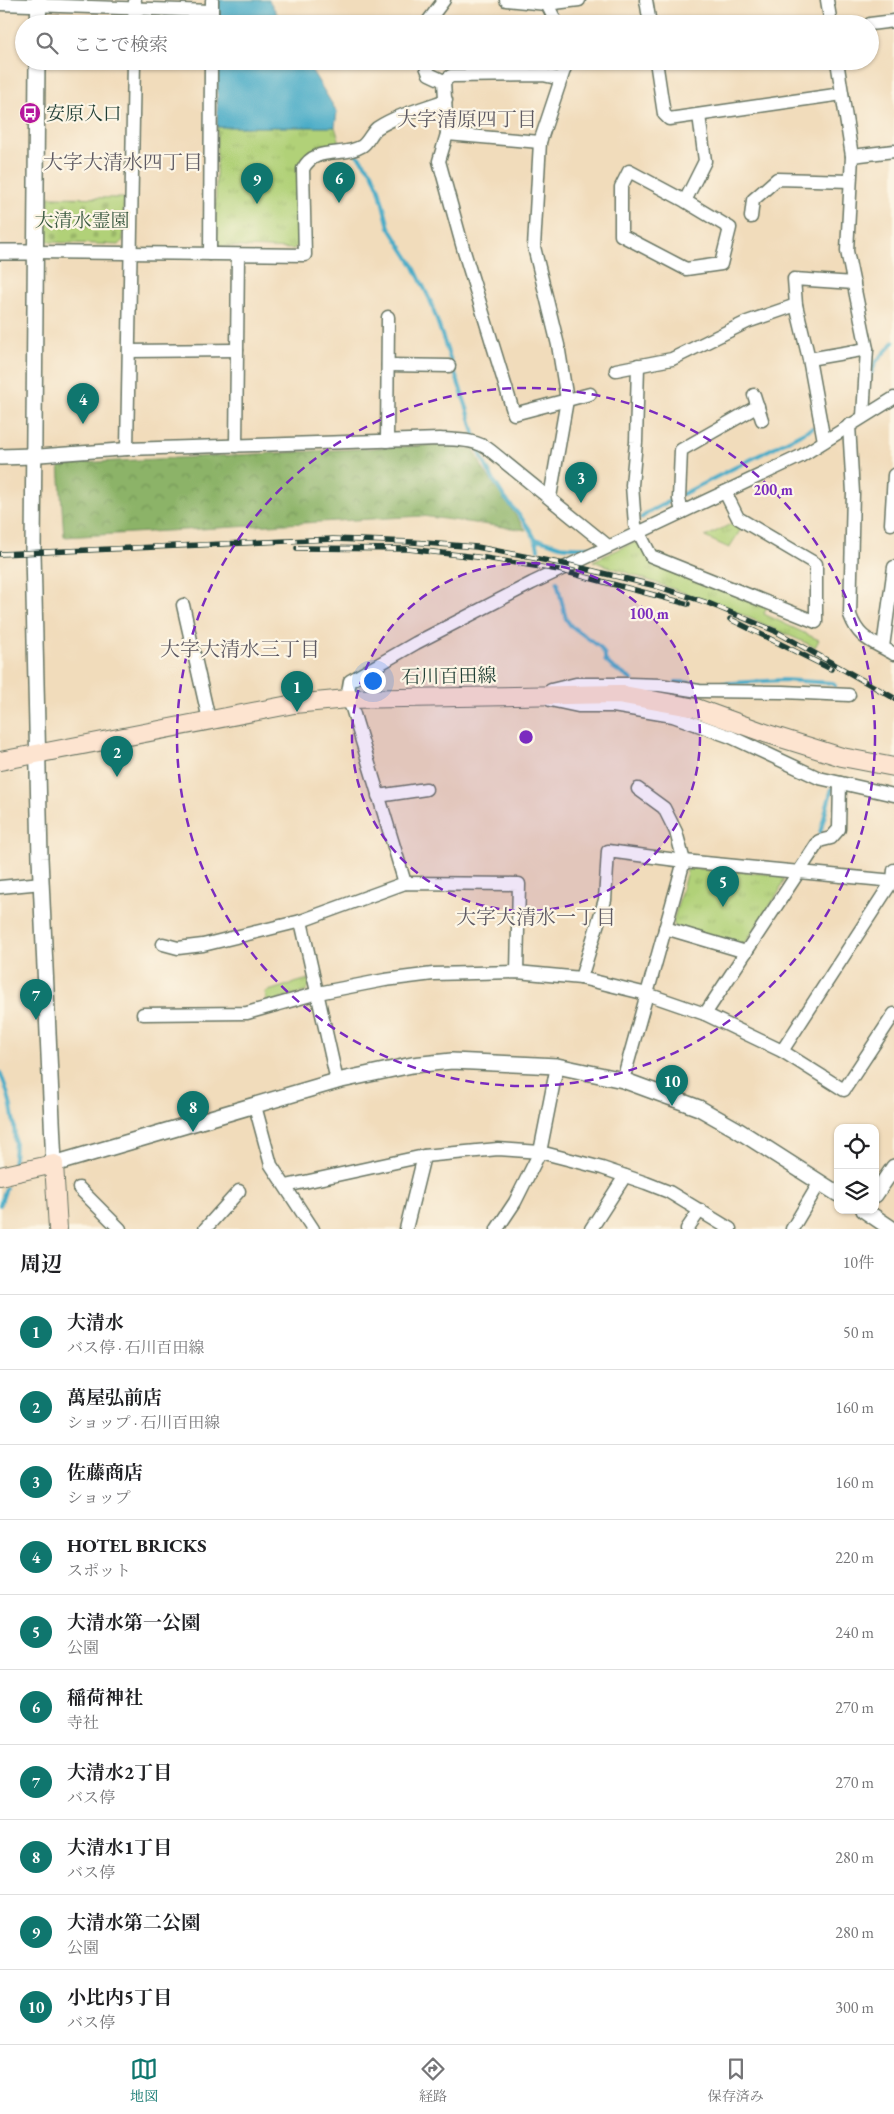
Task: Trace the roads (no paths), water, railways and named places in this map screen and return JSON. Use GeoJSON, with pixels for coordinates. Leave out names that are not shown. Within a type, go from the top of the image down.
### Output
{"type":"FeatureCollection","features":[{"type":"Feature","properties":{"kind":"main road","name":"石川百田線"},"geometry":{"type":"LineString","coordinates":[[0,761],[294,704],[347,699],[618,694],[696,708],[768,734],[833,754],[894,767]]}},
{"type":"Feature","properties":{"kind":"main road"},"geometry":{"type":"LineString","coordinates":[[0,1176],[54,1164],[58,1229]]}},
{"type":"Feature","properties":{"kind":"street"},"geometry":{"type":"LineString","coordinates":[[433,15],[444,0]]}},
{"type":"Feature","properties":{"kind":"street"},"geometry":{"type":"LineString","coordinates":[[506,0],[546,2],[579,0]]}},
{"type":"Feature","properties":{"kind":"street"},"geometry":{"type":"LineString","coordinates":[[646,0],[648,15]]}},
{"type":"Feature","properties":{"kind":"street"},"geometry":{"type":"LineString","coordinates":[[828,0],[830,15]]}},
{"type":"Feature","properties":{"kind":"street"},"geometry":{"type":"LineString","coordinates":[[546,2],[552,15]]}},
{"type":"Feature","properties":{"kind":"street"},"geometry":{"type":"LineString","coordinates":[[0,4],[135,4],[212,11]]}},
{"type":"Feature","properties":{"kind":"street"},"geometry":{"type":"LineString","coordinates":[[879,23],[894,21]]}},
{"type":"Feature","properties":{"kind":"street"},"geometry":{"type":"LineString","coordinates":[[37,70],[33,552],[42,882],[54,1164],[337,1081],[412,1065],[452,1061],[557,1066],[623,1080],[699,1108],[736,1129],[834,1191]]}},
{"type":"Feature","properties":{"kind":"street"},"geometry":{"type":"LineString","coordinates":[[127,449],[134,70]]}},
{"type":"Feature","properties":{"kind":"street"},"geometry":{"type":"LineString","coordinates":[[210,254],[212,70]]}},
{"type":"Feature","properties":{"kind":"street"},"geometry":{"type":"LineString","coordinates":[[427,70],[429,74],[444,81]]}},
{"type":"Feature","properties":{"kind":"street"},"geometry":{"type":"LineString","coordinates":[[550,498],[567,400],[558,345],[534,247],[540,142],[564,70]]}},
{"type":"Feature","properties":{"kind":"street"},"geometry":{"type":"LineString","coordinates":[[657,70],[664,114],[669,119],[842,94]]}},
{"type":"Feature","properties":{"kind":"street"},"geometry":{"type":"LineString","coordinates":[[838,70],[852,156],[848,251],[867,349],[864,416]]}},
{"type":"Feature","properties":{"kind":"street"},"geometry":{"type":"LineString","coordinates":[[444,81],[451,76],[543,75],[561,79]]}},
{"type":"Feature","properties":{"kind":"street"},"geometry":{"type":"LineString","coordinates":[[444,81],[447,134],[439,160],[466,257],[514,414],[590,394]]}},
{"type":"Feature","properties":{"kind":"street"},"geometry":{"type":"LineString","coordinates":[[0,252],[304,255],[303,168],[306,162],[322,153],[345,151],[363,146],[376,129],[397,118],[446,100]]}},
{"type":"Feature","properties":{"kind":"street"},"geometry":{"type":"LineString","coordinates":[[685,201],[705,161],[699,115]]}},
{"type":"Feature","properties":{"kind":"street"},"geometry":{"type":"LineString","coordinates":[[447,134],[540,142]]}},
{"type":"Feature","properties":{"kind":"street"},"geometry":{"type":"LineString","coordinates":[[852,156],[894,152]]}},
{"type":"Feature","properties":{"kind":"street"},"geometry":{"type":"LineString","coordinates":[[629,172],[685,201],[730,228],[721,264],[686,269],[621,235],[621,187],[629,172]]}},
{"type":"Feature","properties":{"kind":"street"},"geometry":{"type":"LineString","coordinates":[[751,217],[754,200],[777,179],[850,181]]}},
{"type":"Feature","properties":{"kind":"street"},"geometry":{"type":"LineString","coordinates":[[236,446],[238,255]]}},
{"type":"Feature","properties":{"kind":"street"},"geometry":{"type":"LineString","coordinates":[[824,441],[809,358],[796,304],[794,279],[854,283]]}},
{"type":"Feature","properties":{"kind":"street"},"geometry":{"type":"LineString","coordinates":[[616,370],[672,359],[747,322],[796,304]]}},
{"type":"Feature","properties":{"kind":"street"},"geometry":{"type":"LineString","coordinates":[[387,441],[388,317]]}},
{"type":"Feature","properties":{"kind":"street"},"geometry":{"type":"LineString","coordinates":[[809,358],[867,349]]}},
{"type":"Feature","properties":{"kind":"street"},"geometry":{"type":"LineString","coordinates":[[129,350],[237,350]]}},
{"type":"Feature","properties":{"kind":"street"},"geometry":{"type":"LineString","coordinates":[[388,365],[449,366]]}},
{"type":"Feature","properties":{"kind":"street"},"geometry":{"type":"LineString","coordinates":[[638,366],[636,442],[632,485],[634,525],[651,556],[816,622],[816,564],[738,518],[725,492]]}},
{"type":"Feature","properties":{"kind":"street"},"geometry":{"type":"LineString","coordinates":[[405,883],[352,708],[347,699],[350,681],[532,583],[637,532],[680,502],[725,492],[801,456],[849,424],[894,398]]}},
{"type":"Feature","properties":{"kind":"street"},"geometry":{"type":"LineString","coordinates":[[680,502],[681,450],[756,400],[762,420]]}},
{"type":"Feature","properties":{"kind":"street"},"geometry":{"type":"LineString","coordinates":[[849,424],[853,493],[850,614],[855,628],[862,636],[888,651],[894,567]]}},
{"type":"Feature","properties":{"kind":"street"},"geometry":{"type":"LineString","coordinates":[[0,457],[127,449],[440,439],[470,441],[484,446],[608,546]]}},
{"type":"Feature","properties":{"kind":"street"},"geometry":{"type":"LineString","coordinates":[[891,524],[894,474]]}},
{"type":"Feature","properties":{"kind":"street"},"geometry":{"type":"LineString","coordinates":[[183,605],[209,720]]}},
{"type":"Feature","properties":{"kind":"street"},"geometry":{"type":"LineString","coordinates":[[527,696],[576,684],[652,685],[699,691],[849,695]]}},
{"type":"Feature","properties":{"kind":"street"},"geometry":{"type":"LineString","coordinates":[[527,696],[578,706],[613,706],[673,716],[731,737],[819,778],[894,795]]}},
{"type":"Feature","properties":{"kind":"street"},"geometry":{"type":"LineString","coordinates":[[705,1014],[819,841],[830,838],[839,828],[840,783]]}},
{"type":"Feature","properties":{"kind":"street"},"geometry":{"type":"LineString","coordinates":[[378,796],[426,788]]}},
{"type":"Feature","properties":{"kind":"street"},"geometry":{"type":"LineString","coordinates":[[623,1080],[684,861],[676,832],[664,808],[638,789]]}},
{"type":"Feature","properties":{"kind":"street"},"geometry":{"type":"LineString","coordinates":[[581,978],[605,900],[608,851],[684,861],[798,872],[894,877],[782,1051]]}},
{"type":"Feature","properties":{"kind":"street"},"geometry":{"type":"LineString","coordinates":[[0,887],[42,882]]}},
{"type":"Feature","properties":{"kind":"street"},"geometry":{"type":"LineString","coordinates":[[163,944],[178,948],[202,945],[301,921],[405,883],[519,884],[517,972]]}},
{"type":"Feature","properties":{"kind":"street"},"geometry":{"type":"LineString","coordinates":[[301,921],[337,1081]]}},
{"type":"Feature","properties":{"kind":"street"},"geometry":{"type":"LineString","coordinates":[[665,928],[746,952]]}},
{"type":"Feature","properties":{"kind":"street"},"geometry":{"type":"LineString","coordinates":[[143,1014],[247,1013],[318,994],[385,980],[433,974],[517,972],[581,978],[647,994],[705,1014],[782,1051],[844,1090],[894,1014]]}},
{"type":"Feature","properties":{"kind":"street"},"geometry":{"type":"LineString","coordinates":[[498,1229],[515,1202],[540,1152],[557,1066]]}},
{"type":"Feature","properties":{"kind":"street"},"geometry":{"type":"LineString","coordinates":[[255,1106],[271,1165],[313,1229]]}},
{"type":"Feature","properties":{"kind":"street"},"geometry":{"type":"LineString","coordinates":[[286,1186],[424,1156],[498,1149],[540,1152],[602,1168],[669,1192],[730,1229]]}},
{"type":"Feature","properties":{"kind":"street"},"geometry":{"type":"LineString","coordinates":[[406,1229],[424,1156]]}},
{"type":"Feature","properties":{"kind":"street"},"geometry":{"type":"LineString","coordinates":[[879,1189],[894,1167]]}},
{"type":"Feature","properties":{"kind":"street"},"geometry":{"type":"LineString","coordinates":[[591,1229],[626,1176]]}},
{"type":"Feature","properties":{"kind":"street"},"geometry":{"type":"LineString","coordinates":[[792,1229],[820,1182]]}},
{"type":"Feature","properties":{"kind":"street"},"geometry":{"type":"LineString","coordinates":[[79,1188],[120,1229]]}},
{"type":"Feature","properties":{"kind":"street"},"geometry":{"type":"LineString","coordinates":[[205,1229],[239,1191]]}},
{"type":"Feature","properties":{"kind":"street"},"geometry":{"type":"LineString","coordinates":[[687,1229],[700,1210]]}},
{"type":"Feature","properties":{"kind":"street"},"geometry":{"type":"LineString","coordinates":[[871,1214],[892,1229]]}},
{"type":"Feature","properties":{"kind":"water"},"geometry":{"type":"Polygon","coordinates":[[[218,0],[269,0],[278,15],[218,15],[218,0]]]}},
{"type":"Feature","properties":{"kind":"water"},"geometry":{"type":"Polygon","coordinates":[[[218,70],[311,70],[337,112],[335,127],[217,127],[218,70]]]}},
{"type":"Feature","properties":{"kind":"waterway"},"geometry":{"type":"LineString","coordinates":[[357,155],[372,172],[379,189],[389,227],[413,265],[430,300],[468,411],[476,441]]}},
{"type":"Feature","properties":{"kind":"waterway"},"geometry":{"type":"LineString","coordinates":[[871,374],[876,362],[894,342]]}},
{"type":"Feature","properties":{"kind":"waterway"},"geometry":{"type":"LineString","coordinates":[[683,494],[812,428]]}},
{"type":"Feature","properties":{"kind":"waterway"},"geometry":{"type":"LineString","coordinates":[[478,447],[493,479],[504,497],[529,529],[538,549]]}},
{"type":"Feature","properties":{"kind":"waterway"},"geometry":{"type":"LineString","coordinates":[[641,518],[677,497]]}},
{"type":"Feature","properties":{"kind":"waterway"},"geometry":{"type":"LineString","coordinates":[[537,540],[543,540],[564,547],[592,547]]}},
{"type":"Feature","properties":{"kind":"waterway"},"geometry":{"type":"LineString","coordinates":[[557,582],[566,619],[571,626],[600,647],[605,655],[605,660],[632,680]]}},
{"type":"Feature","properties":{"kind":"waterway"},"geometry":{"type":"LineString","coordinates":[[676,682],[716,684],[783,680],[833,683],[835,686]]}},
{"type":"Feature","properties":{"kind":"waterway"},"geometry":{"type":"LineString","coordinates":[[820,833],[832,788]]}},
{"type":"Feature","properties":{"kind":"waterway"},"geometry":{"type":"LineString","coordinates":[[0,1072],[8,1094],[13,1118],[15,1141],[13,1165]]}},
{"type":"Feature","properties":{"kind":"waterway"},"geometry":{"type":"LineString","coordinates":[[0,1205],[6,1188]]}},
{"type":"Feature","properties":{"kind":"railway"},"geometry":{"type":"LineString","coordinates":[[0,554],[333,539],[477,547],[569,565],[656,586],[708,603],[775,631],[894,698]]}},
{"type":"Feature","properties":{"kind":"railway"},"geometry":{"type":"LineString","coordinates":[[297,548],[408,549],[485,558],[559,570],[688,604]]}},
{"type":"Feature","properties":{"kind":"railway"},"geometry":{"type":"LineString","coordinates":[[730,619],[831,669]]}},
{"type":"Feature","properties":{"kind":"place","name":"安原入口"},"geometry":{"type":"Point","coordinates":[30,113]}},
{"type":"Feature","properties":{"kind":"place","name":"稲荷神社"},"geometry":{"type":"Point","coordinates":[339,203]}},
{"type":"Feature","properties":{"kind":"place","name":"大清水第二公園"},"geometry":{"type":"Point","coordinates":[257,204]}},
{"type":"Feature","properties":{"kind":"place","name":"HOTEL BRICKS"},"geometry":{"type":"Point","coordinates":[83,424]}},
{"type":"Feature","properties":{"kind":"place","name":"佐藤商店"},"geometry":{"type":"Point","coordinates":[581,503]}},
{"type":"Feature","properties":{"kind":"place","name":"大清水"},"geometry":{"type":"Point","coordinates":[297,712]}},
{"type":"Feature","properties":{"kind":"place","name":"萬屋弘前店"},"geometry":{"type":"Point","coordinates":[117,777]}},
{"type":"Feature","properties":{"kind":"place","name":"大清水第一公園"},"geometry":{"type":"Point","coordinates":[723,907]}},
{"type":"Feature","properties":{"kind":"place","name":"大清水2丁目"},"geometry":{"type":"Point","coordinates":[36,1020]}},
{"type":"Feature","properties":{"kind":"place","name":"小比内5丁目"},"geometry":{"type":"Point","coordinates":[672,1106]}},
{"type":"Feature","properties":{"kind":"place","name":"大清水1丁目"},"geometry":{"type":"Point","coordinates":[193,1132]}},
{"type":"Feature","properties":{"kind":"district","name":"大字清原四丁目"},"geometry":{"type":"Point","coordinates":[467,119]}},
{"type":"Feature","properties":{"kind":"district","name":"大字大清水四丁目"},"geometry":{"type":"Point","coordinates":[123,162]}},
{"type":"Feature","properties":{"kind":"district","name":"大字大清水三丁目"},"geometry":{"type":"Point","coordinates":[240,649]}},
{"type":"Feature","properties":{"kind":"district","name":"大字大清水一丁目"},"geometry":{"type":"Point","coordinates":[536,917]}},
{"type":"Feature","properties":{"kind":"park label","name":"大清水霊園"},"geometry":{"type":"Point","coordinates":[82,220]}}]}
